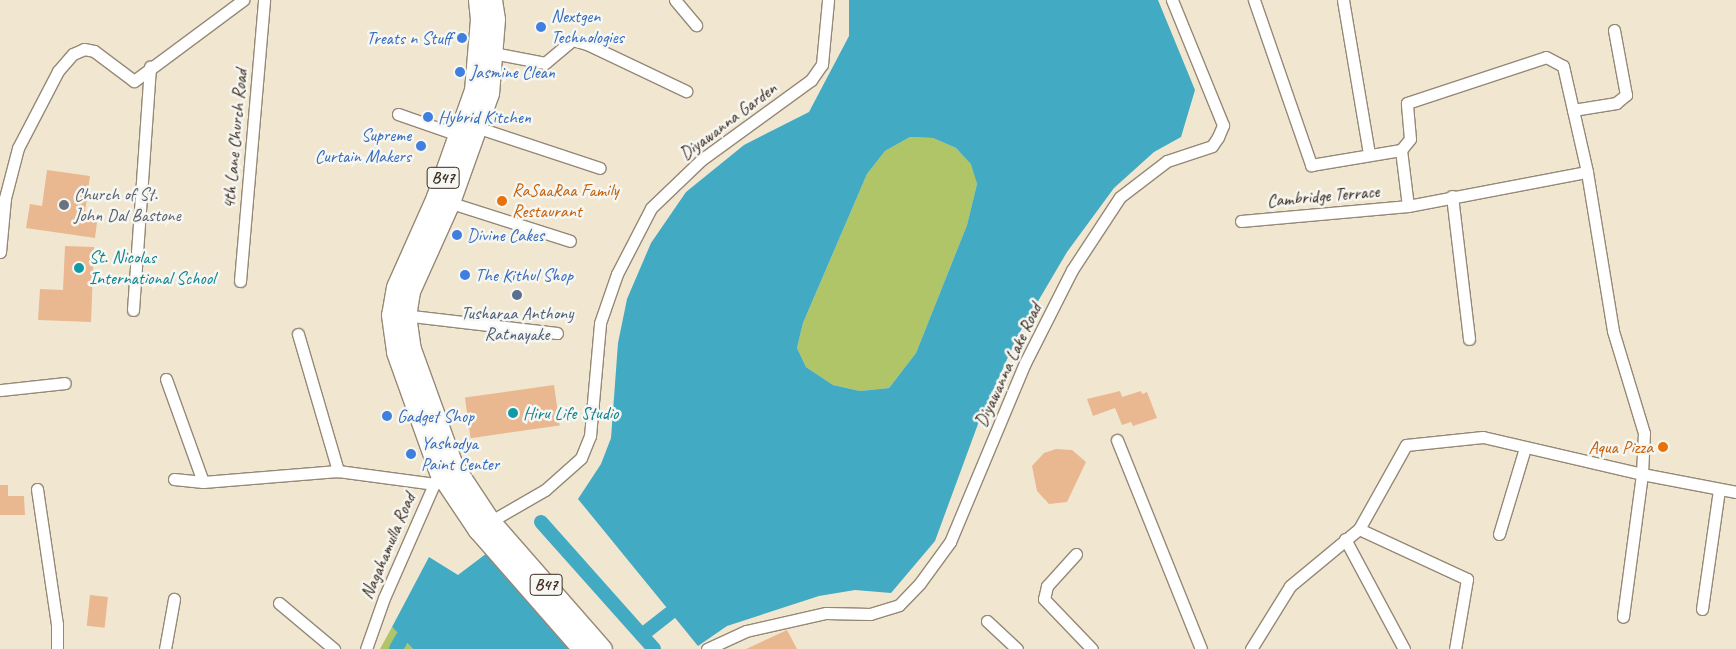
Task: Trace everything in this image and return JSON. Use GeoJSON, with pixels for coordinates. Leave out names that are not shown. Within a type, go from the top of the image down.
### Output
{"type":"FeatureCollection","features":[{"type":"Feature","properties":{"kind":"main road","name":"B47"},"geometry":{"type":"LineString","coordinates":[[443,200],[458,135],[474,90],[480,19],[478,0]]}},
{"type":"Feature","properties":{"kind":"main road","name":"B47"},"geometry":{"type":"LineString","coordinates":[[492,0],[495,19],[489,93],[479,128],[396,287],[398,315],[396,352],[442,474],[582,649]]}},
{"type":"Feature","properties":{"kind":"main road","name":"B47"},"geometry":{"type":"LineString","coordinates":[[484,526],[602,649]]}},
{"type":"Feature","properties":{"kind":"street"},"geometry":{"type":"LineString","coordinates":[[0,252],[5,198],[18,148],[58,71],[73,54],[84,49],[94,51],[130,81],[202,33],[243,0]]}},
{"type":"Feature","properties":{"kind":"street","name":"4th Lane Church Road"},"geometry":{"type":"LineString","coordinates":[[240,281],[264,0]]}},
{"type":"Feature","properties":{"kind":"street"},"geometry":{"type":"LineString","coordinates":[[675,0],[696,25]]}},
{"type":"Feature","properties":{"kind":"street","name":"Diyawanna Garden"},"geometry":{"type":"LineString","coordinates":[[484,526],[545,490],[581,458],[590,436],[600,323],[617,274],[651,208],[701,160],[811,80],[822,64],[828,0]]}},
{"type":"Feature","properties":{"kind":"street","name":"Diyawanna Lake Road"},"geometry":{"type":"LineString","coordinates":[[708,649],[746,631],[826,613],[870,614],[899,604],[920,583],[950,542],[1024,363],[1072,270],[1120,197],[1167,161],[1212,146],[1218,137],[1222,125],[1172,0]]}},
{"type":"Feature","properties":{"kind":"street"},"geometry":{"type":"LineString","coordinates":[[1254,0],[1311,166],[1369,154],[1401,150],[1410,139],[1407,103],[1546,57],[1563,66],[1587,172],[1613,331],[1644,433],[1642,474],[1623,617]]}},
{"type":"Feature","properties":{"kind":"street"},"geometry":{"type":"LineString","coordinates":[[1343,0],[1369,154]]}},
{"type":"Feature","properties":{"kind":"street"},"geometry":{"type":"LineString","coordinates":[[1573,110],[1616,103],[1626,95],[1614,30]]}},
{"type":"Feature","properties":{"kind":"street"},"geometry":{"type":"LineString","coordinates":[[493,54],[545,63],[572,40],[587,44],[686,91]]}},
{"type":"Feature","properties":{"kind":"street"},"geometry":{"type":"LineString","coordinates":[[133,310],[150,67]]}},
{"type":"Feature","properties":{"kind":"street"},"geometry":{"type":"LineString","coordinates":[[398,114],[458,135]]}},
{"type":"Feature","properties":{"kind":"street"},"geometry":{"type":"LineString","coordinates":[[479,128],[600,168]]}},
{"type":"Feature","properties":{"kind":"street"},"geometry":{"type":"LineString","coordinates":[[1401,150],[1408,206]]}},
{"type":"Feature","properties":{"kind":"street","name":"Cambridge Terrace"},"geometry":{"type":"LineString","coordinates":[[1241,221],[1408,206],[1452,196],[1587,172]]}},
{"type":"Feature","properties":{"kind":"street"},"geometry":{"type":"LineString","coordinates":[[1452,196],[1469,339]]}},
{"type":"Feature","properties":{"kind":"street"},"geometry":{"type":"LineString","coordinates":[[443,200],[570,241]]}},
{"type":"Feature","properties":{"kind":"street"},"geometry":{"type":"LineString","coordinates":[[398,315],[557,333]]}},
{"type":"Feature","properties":{"kind":"street"},"geometry":{"type":"LineString","coordinates":[[298,334],[338,471]]}},
{"type":"Feature","properties":{"kind":"street"},"geometry":{"type":"LineString","coordinates":[[166,378],[203,482]]}},
{"type":"Feature","properties":{"kind":"street"},"geometry":{"type":"LineString","coordinates":[[0,390],[65,383]]}},
{"type":"Feature","properties":{"kind":"street"},"geometry":{"type":"LineString","coordinates":[[1251,649],[1290,586],[1359,529],[1406,445],[1484,437],[1642,474],[1736,492]]}},
{"type":"Feature","properties":{"kind":"street"},"geometry":{"type":"LineString","coordinates":[[1117,440],[1201,649]]}},
{"type":"Feature","properties":{"kind":"street"},"geometry":{"type":"LineString","coordinates":[[1499,534],[1525,448]]}},
{"type":"Feature","properties":{"kind":"street"},"geometry":{"type":"LineString","coordinates":[[174,478],[203,482],[338,471],[442,474]]}},
{"type":"Feature","properties":{"kind":"street","name":"Nagahamulla Road"},"geometry":{"type":"LineString","coordinates":[[366,649],[384,598],[442,474]]}},
{"type":"Feature","properties":{"kind":"street"},"geometry":{"type":"LineString","coordinates":[[36,490],[57,624],[57,649]]}},
{"type":"Feature","properties":{"kind":"street"},"geometry":{"type":"LineString","coordinates":[[1702,609],[1719,490]]}},
{"type":"Feature","properties":{"kind":"street"},"geometry":{"type":"LineString","coordinates":[[1359,529],[1468,579],[1455,649]]}},
{"type":"Feature","properties":{"kind":"street"},"geometry":{"type":"LineString","coordinates":[[1346,540],[1404,649]]}},
{"type":"Feature","properties":{"kind":"street"},"geometry":{"type":"LineString","coordinates":[[1076,554],[1047,586],[1044,599],[1092,649]]}},
{"type":"Feature","properties":{"kind":"street"},"geometry":{"type":"LineString","coordinates":[[165,649],[174,599]]}},
{"type":"Feature","properties":{"kind":"street"},"geometry":{"type":"LineString","coordinates":[[279,603],[334,649]]}},
{"type":"Feature","properties":{"kind":"street"},"geometry":{"type":"LineString","coordinates":[[987,621],[1016,649]]}},
{"type":"Feature","properties":{"kind":"green space"},"geometry":{"type":"Polygon","coordinates":[[[910,137],[933,138],[956,148],[972,164],[977,184],[967,225],[916,353],[889,388],[860,391],[833,385],[806,367],[797,348],[803,323],[867,174],[885,151],[910,137]]]}},
{"type":"Feature","properties":{"kind":"green space"},"geometry":{"type":"Polygon","coordinates":[[[392,627],[413,649],[380,649],[392,627]]]}},
{"type":"Feature","properties":{"kind":"water"},"geometry":{"type":"Polygon","coordinates":[[[849,0],[1158,0],[1195,90],[1181,137],[1154,152],[1114,188],[1067,252],[1017,337],[978,424],[935,541],[891,593],[855,590],[819,596],[727,626],[698,646],[578,499],[601,464],[611,438],[618,343],[627,299],[651,243],[686,192],[744,145],[809,112],[849,36],[849,0]],[[910,137],[885,151],[867,174],[803,323],[797,348],[806,367],[833,385],[860,391],[889,388],[916,353],[967,225],[977,184],[971,164],[956,148],[933,138],[910,137]]]}},
{"type":"Feature","properties":{"kind":"water"},"geometry":{"type":"Polygon","coordinates":[[[491,550],[577,649],[413,649],[392,627],[429,557],[458,575],[491,550]]]}},
{"type":"Feature","properties":{"kind":"building","name":"Church of St. John Dal Bastone"},"geometry":{"type":"Polygon","coordinates":[[[47,170],[90,176],[85,212],[98,214],[95,238],[26,228],[30,204],[42,206],[47,170]]]}},
{"type":"Feature","properties":{"kind":"building","name":"St. Nicolas International School"},"geometry":{"type":"Polygon","coordinates":[[[65,246],[94,247],[91,322],[38,320],[40,289],[63,290],[65,246]]]}},
{"type":"Feature","properties":{"kind":"building","name":"Hiru Life Studio"},"geometry":{"type":"Polygon","coordinates":[[[554,385],[560,426],[471,438],[465,398],[554,385]]]}},
{"type":"Feature","properties":{"kind":"building"},"geometry":{"type":"Polygon","coordinates":[[[1120,391],[1122,397],[1141,391],[1142,394],[1147,392],[1157,418],[1133,426],[1131,422],[1122,425],[1115,408],[1093,416],[1087,399],[1120,391]]]}},
{"type":"Feature","properties":{"kind":"building"},"geometry":{"type":"Polygon","coordinates":[[[1056,449],[1072,450],[1086,462],[1067,502],[1049,504],[1037,491],[1032,466],[1044,453],[1056,449]]]}},
{"type":"Feature","properties":{"kind":"building"},"geometry":{"type":"Polygon","coordinates":[[[0,485],[8,485],[8,496],[24,496],[25,515],[0,515],[0,485]]]}},
{"type":"Feature","properties":{"kind":"building"},"geometry":{"type":"Polygon","coordinates":[[[90,595],[108,597],[105,628],[87,626],[90,595]]]}},
{"type":"Feature","properties":{"kind":"building"},"geometry":{"type":"Polygon","coordinates":[[[787,630],[797,649],[746,649],[787,630]]]}},
{"type":"Feature","properties":{"kind":"waterway"},"geometry":{"type":"LineString","coordinates":[[541,522],[654,649]]}},
{"type":"Feature","properties":{"kind":"waterway"},"geometry":{"type":"LineString","coordinates":[[642,635],[669,614]]}},
{"type":"Feature","properties":{"kind":"waterway"},"geometry":{"type":"LineString","coordinates":[[396,649],[402,638]]}},
{"type":"Feature","properties":{"kind":"place","name":"Nextgen Technologies"},"geometry":{"type":"Point","coordinates":[541,27]}},
{"type":"Feature","properties":{"kind":"place","name":"Treats n Stuff"},"geometry":{"type":"Point","coordinates":[462,38]}},
{"type":"Feature","properties":{"kind":"place","name":"Jasmine Clean"},"geometry":{"type":"Point","coordinates":[460,72]}},
{"type":"Feature","properties":{"kind":"place","name":"Hybrid Kitchen"},"geometry":{"type":"Point","coordinates":[428,117]}},
{"type":"Feature","properties":{"kind":"place","name":"Supreme Curtain Makers"},"geometry":{"type":"Point","coordinates":[421,146]}},
{"type":"Feature","properties":{"kind":"place","name":"RaSaaRaa Family Restaurant"},"geometry":{"type":"Point","coordinates":[502,201]}},
{"type":"Feature","properties":{"kind":"place","name":"Church of St. John Dal Bastone"},"geometry":{"type":"Point","coordinates":[64,205]}},
{"type":"Feature","properties":{"kind":"place","name":"Divine Cakes"},"geometry":{"type":"Point","coordinates":[457,235]}},
{"type":"Feature","properties":{"kind":"place","name":"St. Nicolas International School"},"geometry":{"type":"Point","coordinates":[79,268]}},
{"type":"Feature","properties":{"kind":"place","name":"The Kithul Shop"},"geometry":{"type":"Point","coordinates":[465,275]}},
{"type":"Feature","properties":{"kind":"place","name":"Tusharaa Anthony Ratnayake"},"geometry":{"type":"Point","coordinates":[517,295]}},
{"type":"Feature","properties":{"kind":"place","name":"Hiru Life Studio"},"geometry":{"type":"Point","coordinates":[513,413]}},
{"type":"Feature","properties":{"kind":"place","name":"Gadget Shop"},"geometry":{"type":"Point","coordinates":[387,416]}},
{"type":"Feature","properties":{"kind":"place","name":"Aqua Pizza"},"geometry":{"type":"Point","coordinates":[1663,447]}},
{"type":"Feature","properties":{"kind":"place","name":"Yashodya Paint Center"},"geometry":{"type":"Point","coordinates":[411,454]}}]}
